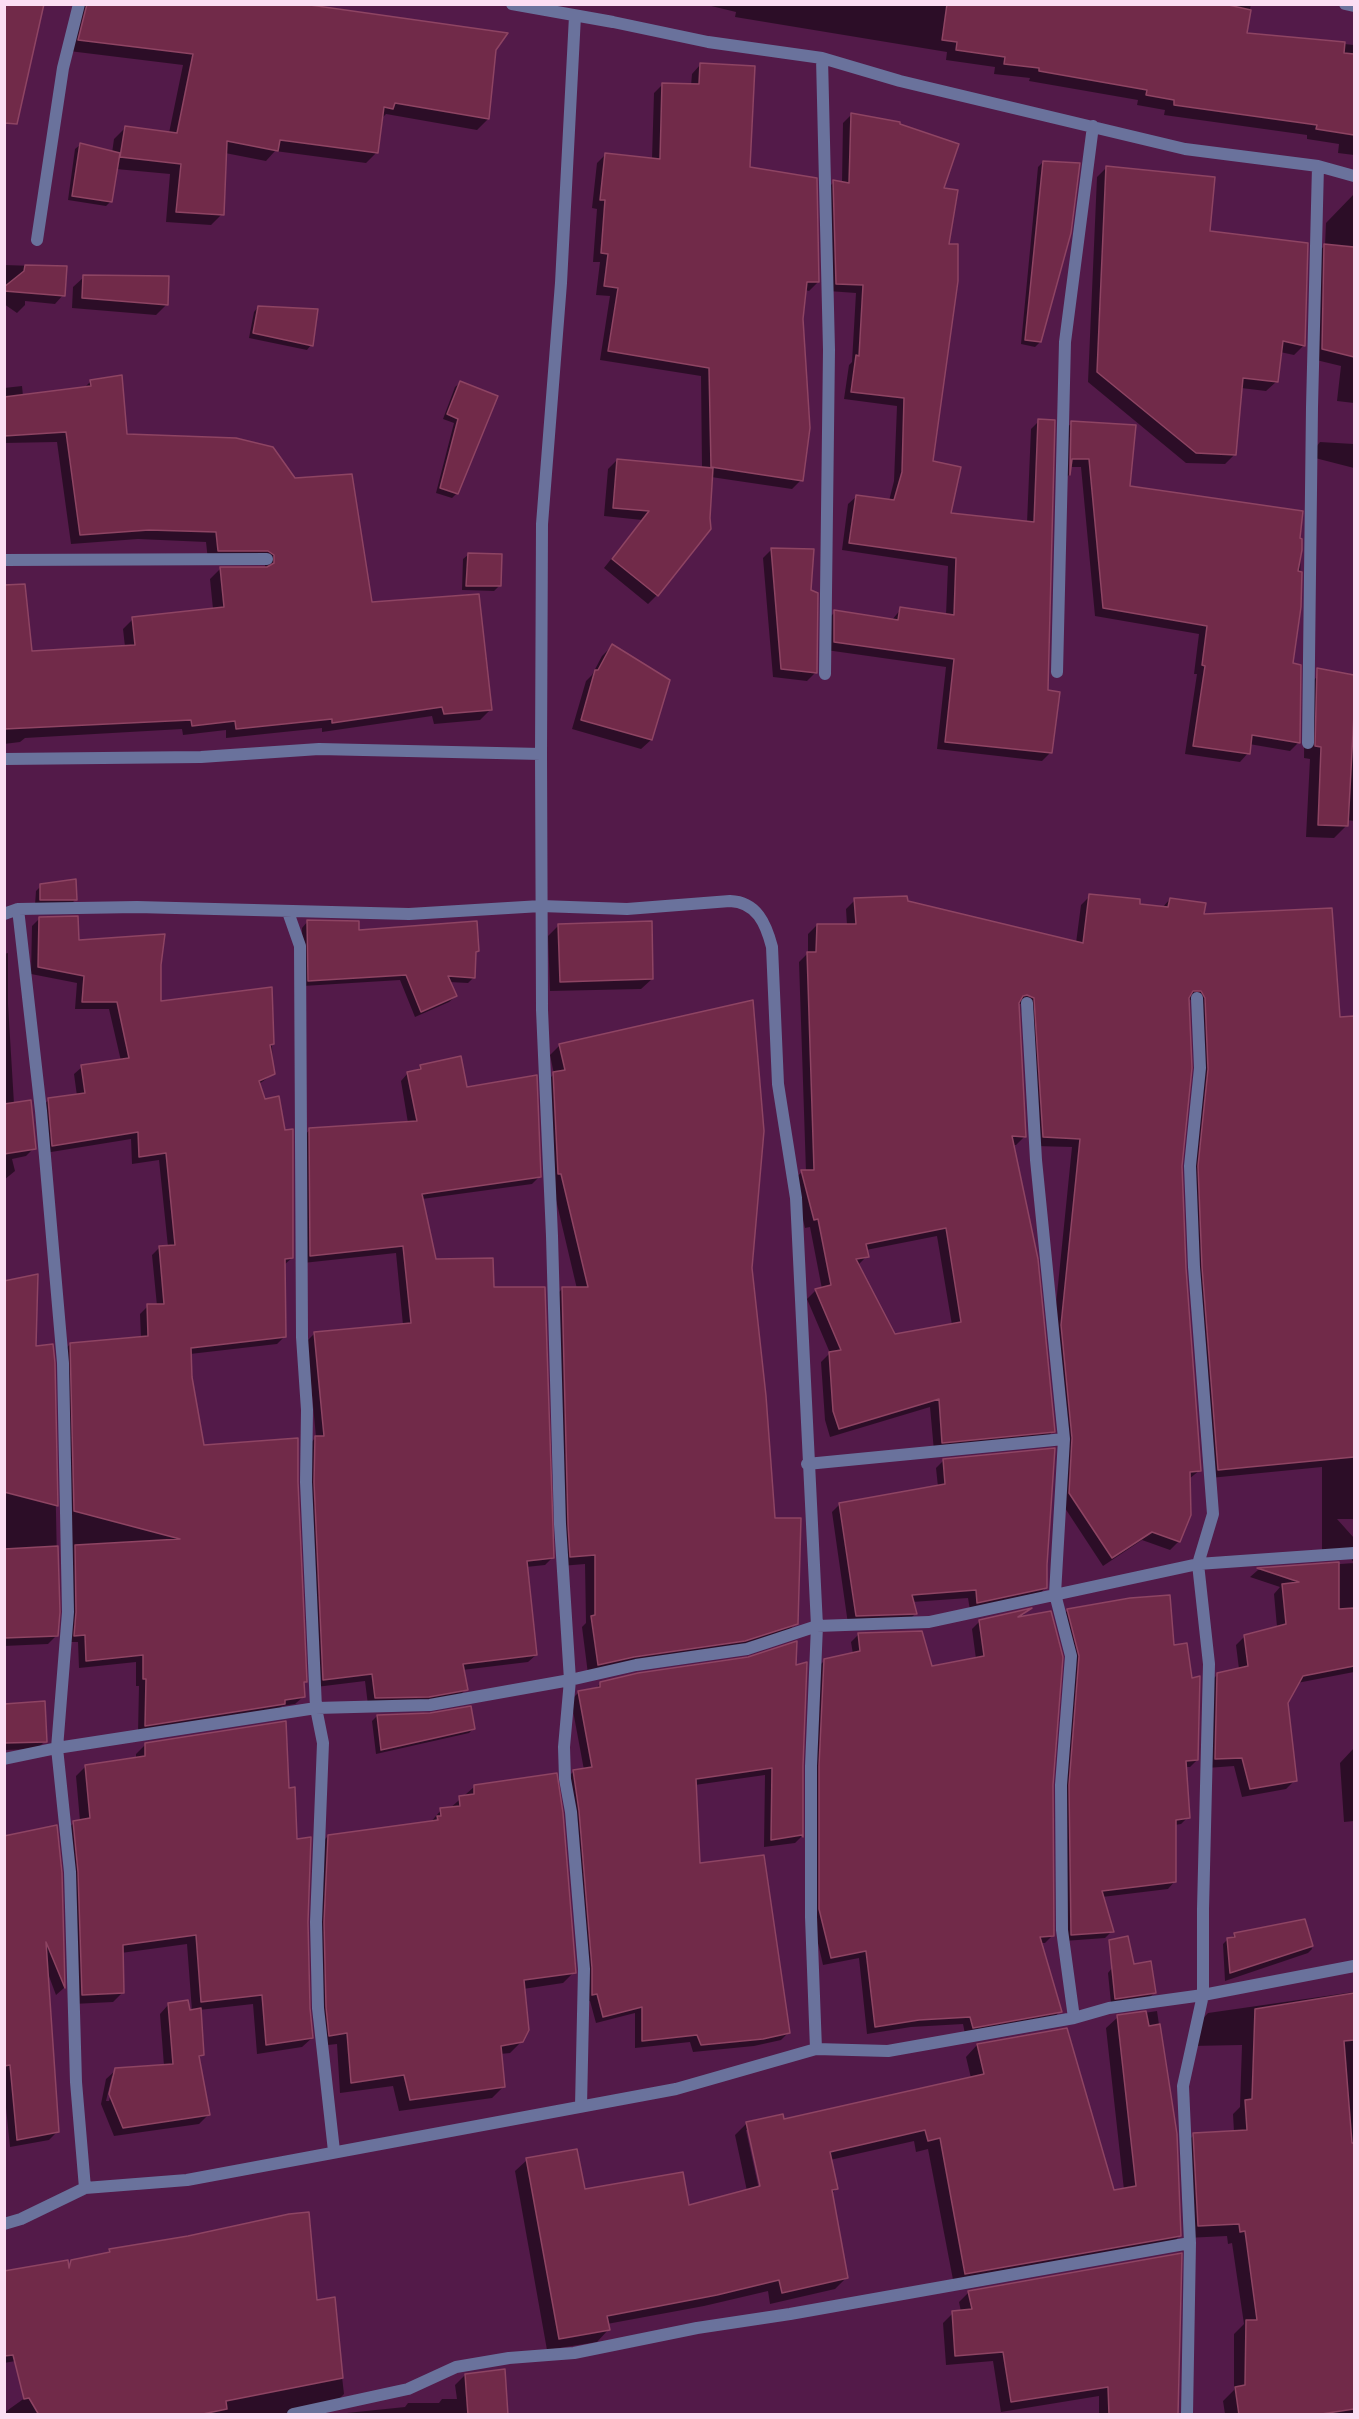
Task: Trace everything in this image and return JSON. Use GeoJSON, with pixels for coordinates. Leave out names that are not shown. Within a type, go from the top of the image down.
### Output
{"type":"FeatureCollection","features":[{"type":"Feature","properties":{"kind":"street"},"geometry":{"type":"LineString","coordinates":[[37,240],[63,68],[79,4]]}},
{"type":"Feature","properties":{"kind":"street"},"geometry":{"type":"LineString","coordinates":[[1345,4],[1354,6]]}},
{"type":"Feature","properties":{"kind":"street"},"geometry":{"type":"LineString","coordinates":[[516,5],[708,42],[822,58],[900,81],[1185,149],[1318,166],[1354,176]]}},
{"type":"Feature","properties":{"kind":"street"},"geometry":{"type":"LineString","coordinates":[[575,16],[561,284],[542,524],[541,906],[542,1010],[552,1236],[560,1524],[570,1680],[564,1748],[565,1779],[571,1812],[584,1969],[581,2106]]}},
{"type":"Feature","properties":{"kind":"street"},"geometry":{"type":"LineString","coordinates":[[822,58],[829,350],[825,674]]}},
{"type":"Feature","properties":{"kind":"street"},"geometry":{"type":"LineString","coordinates":[[1057,672],[1065,342],[1093,126]]}},
{"type":"Feature","properties":{"kind":"street"},"geometry":{"type":"LineString","coordinates":[[1308,743],[1312,407],[1318,166]]}},
{"type":"Feature","properties":{"kind":"street"},"geometry":{"type":"LineString","coordinates":[[4,560],[267,559]]}},
{"type":"Feature","properties":{"kind":"street"},"geometry":{"type":"LineString","coordinates":[[4,759],[201,757],[319,749],[541,754]]}},
{"type":"Feature","properties":{"kind":"street"},"geometry":{"type":"LineString","coordinates":[[4,914],[18,909],[136,907],[428,914],[541,906],[627,909],[739,901],[748,905],[767,925],[772,947],[778,1084],[796,1197],[807,1464],[817,1626],[811,1766],[811,1917],[816,2049]]}},
{"type":"Feature","properties":{"kind":"street"},"geometry":{"type":"LineString","coordinates":[[18,909],[41,1111],[63,1363],[68,1612],[57,1748],[70,1872],[76,2082],[85,2188]]}},
{"type":"Feature","properties":{"kind":"street"},"geometry":{"type":"LineString","coordinates":[[288,912],[300,946],[302,1337],[307,1410],[306,1482],[316,1708],[323,1743],[316,1922],[318,2008],[334,2151]]}},
{"type":"Feature","properties":{"kind":"street"},"geometry":{"type":"LineString","coordinates":[[1187,2415],[1190,2243],[1183,2086],[1203,1995],[1209,1665],[1198,1564],[1213,1514],[1194,1267],[1190,1166],[1200,1068],[1197,998]]}},
{"type":"Feature","properties":{"kind":"street"},"geometry":{"type":"LineString","coordinates":[[1027,1003],[1036,1160],[1064,1439],[1055,1594],[1071,1656],[1061,1785],[1062,1930],[1074,2018]]}},
{"type":"Feature","properties":{"kind":"street"},"geometry":{"type":"LineString","coordinates":[[807,1464],[1064,1439]]}},
{"type":"Feature","properties":{"kind":"street"},"geometry":{"type":"LineString","coordinates":[[4,1759],[57,1748],[316,1708],[430,1705],[570,1680],[636,1665],[747,1649],[817,1626],[929,1622],[1198,1564],[1354,1553]]}},
{"type":"Feature","properties":{"kind":"street"},"geometry":{"type":"LineString","coordinates":[[4,2224],[85,2188],[187,2180],[334,2151],[676,2090],[816,2049],[888,2050],[1074,2018],[1109,2008],[1203,1995],[1354,1966]]}},
{"type":"Feature","properties":{"kind":"street"},"geometry":{"type":"LineString","coordinates":[[293,2415],[408,2389],[456,2367],[509,2358],[574,2353],[697,2328],[1190,2243]]}},
{"type":"Feature","properties":{"kind":"building"},"geometry":{"type":"Polygon","coordinates":[[[4,4],[44,4],[17,124],[4,123],[4,4]]]}},
{"type":"Feature","properties":{"kind":"building"},"geometry":{"type":"Polygon","coordinates":[[[87,4],[303,4],[508,33],[496,50],[489,119],[395,103],[393,109],[384,107],[378,153],[280,140],[278,151],[227,141],[224,215],[176,212],[181,164],[120,157],[125,126],[177,133],[193,54],[78,40],[87,4]]]}},
{"type":"Feature","properties":{"kind":"building"},"geometry":{"type":"Polygon","coordinates":[[[947,4],[1224,4],[1251,10],[1247,33],[1345,42],[1344,53],[1354,54],[1354,135],[1316,129],[1317,125],[1174,105],[1174,100],[1146,95],[1147,90],[1039,71],[1039,68],[1004,64],[1005,57],[956,50],[957,42],[942,40],[947,4]]]}},
{"type":"Feature","properties":{"kind":"building"},"geometry":{"type":"Polygon","coordinates":[[[700,63],[755,66],[750,167],[817,178],[819,282],[807,282],[803,319],[810,428],[803,481],[711,467],[709,368],[608,351],[618,288],[604,286],[608,254],[601,253],[605,200],[600,200],[605,153],[660,159],[662,83],[699,84],[700,63]]]}},
{"type":"Feature","properties":{"kind":"building"},"geometry":{"type":"Polygon","coordinates":[[[851,113],[900,122],[900,124],[959,144],[944,188],[958,190],[949,244],[958,244],[958,281],[933,461],[961,467],[951,513],[1034,522],[1038,419],[1055,420],[1048,690],[1060,692],[1052,753],[945,742],[954,659],[834,642],[834,610],[898,620],[900,607],[954,615],[956,558],[849,543],[856,495],[894,500],[902,472],[904,398],[851,392],[856,355],[859,356],[863,285],[836,284],[833,180],[849,183],[851,113]]]}},
{"type":"Feature","properties":{"kind":"building"},"geometry":{"type":"Polygon","coordinates":[[[80,143],[120,153],[112,202],[72,196],[80,143]]]}},
{"type":"Feature","properties":{"kind":"building"},"geometry":{"type":"Polygon","coordinates":[[[1043,161],[1080,163],[1071,233],[1041,342],[1025,340],[1043,161]]]}},
{"type":"Feature","properties":{"kind":"building"},"geometry":{"type":"Polygon","coordinates":[[[1106,166],[1215,177],[1210,231],[1308,243],[1305,346],[1283,341],[1278,382],[1243,378],[1236,455],[1196,453],[1097,372],[1106,166]]]}},
{"type":"Feature","properties":{"kind":"building"},"geometry":{"type":"Polygon","coordinates":[[[1324,244],[1354,247],[1354,357],[1322,349],[1324,244]]]}},
{"type":"Feature","properties":{"kind":"building"},"geometry":{"type":"Polygon","coordinates":[[[25,265],[67,266],[65,296],[4,291],[4,287],[24,271],[25,265]]]}},
{"type":"Feature","properties":{"kind":"building"},"geometry":{"type":"Polygon","coordinates":[[[83,275],[169,276],[168,305],[82,298],[83,275]]]}},
{"type":"Feature","properties":{"kind":"building"},"geometry":{"type":"Polygon","coordinates":[[[258,306],[318,309],[313,346],[253,333],[258,306]]]}},
{"type":"Feature","properties":{"kind":"building"},"geometry":{"type":"Polygon","coordinates":[[[122,375],[127,434],[236,438],[273,447],[295,478],[352,474],[372,602],[479,594],[492,710],[444,714],[442,707],[332,723],[332,719],[236,729],[235,721],[192,726],[191,720],[4,729],[4,585],[25,584],[32,651],[135,645],[132,617],[224,607],[220,567],[267,567],[274,563],[274,555],[268,551],[218,551],[216,532],[149,530],[80,535],[66,432],[4,436],[4,397],[91,386],[90,380],[122,375]]]}},
{"type":"Feature","properties":{"kind":"building"},"geometry":{"type":"Polygon","coordinates":[[[460,381],[498,396],[458,494],[440,488],[458,419],[447,414],[460,381]]]}},
{"type":"Feature","properties":{"kind":"building"},"geometry":{"type":"Polygon","coordinates":[[[1071,421],[1136,425],[1130,486],[1303,511],[1300,538],[1302,539],[1302,550],[1298,571],[1302,572],[1301,607],[1293,663],[1301,665],[1300,743],[1252,735],[1250,754],[1193,746],[1205,666],[1202,665],[1207,626],[1103,608],[1089,459],[1072,459],[1070,475],[1071,421]]]}},
{"type":"Feature","properties":{"kind":"building"},"geometry":{"type":"Polygon","coordinates":[[[617,459],[713,468],[711,529],[658,596],[612,559],[649,511],[613,508],[617,459]]]}},
{"type":"Feature","properties":{"kind":"building"},"geometry":{"type":"Polygon","coordinates":[[[771,548],[814,549],[811,590],[818,593],[817,673],[781,669],[771,548]]]}},
{"type":"Feature","properties":{"kind":"building"},"geometry":{"type":"Polygon","coordinates":[[[468,553],[502,554],[501,586],[466,586],[468,553]]]}},
{"type":"Feature","properties":{"kind":"building"},"geometry":{"type":"Polygon","coordinates":[[[612,644],[670,680],[652,740],[581,720],[595,670],[598,670],[612,644]]]}},
{"type":"Feature","properties":{"kind":"building"},"geometry":{"type":"Polygon","coordinates":[[[1317,668],[1354,675],[1348,826],[1318,825],[1321,747],[1315,746],[1317,668]]]}},
{"type":"Feature","properties":{"kind":"building"},"geometry":{"type":"Polygon","coordinates":[[[76,879],[77,900],[40,900],[40,884],[76,879]]]}},
{"type":"Feature","properties":{"kind":"building"},"geometry":{"type":"Polygon","coordinates":[[[1089,894],[1140,899],[1140,904],[1168,907],[1170,898],[1206,903],[1204,914],[1332,908],[1340,1017],[1354,1016],[1354,1457],[1218,1470],[1202,1267],[1198,1166],[1208,1069],[1205,998],[1201,991],[1193,991],[1189,998],[1192,1068],[1182,1166],[1186,1268],[1201,1471],[1190,1472],[1191,1515],[1180,1542],[1152,1532],[1112,1558],[1069,1493],[1072,1438],[1061,1325],[1080,1139],[1043,1137],[1034,998],[1023,996],[1019,1003],[1026,1137],[1012,1136],[1038,1259],[1055,1432],[942,1443],[939,1399],[839,1429],[833,1411],[829,1352],[841,1350],[815,1289],[831,1285],[818,1219],[814,1220],[801,1170],[814,1170],[807,952],[816,952],[817,924],[856,924],[854,898],[907,896],[908,901],[1083,943],[1089,894]],[[946,1228],[866,1244],[869,1257],[856,1259],[895,1334],[961,1322],[946,1228]]]}},
{"type":"Feature","properties":{"kind":"building"},"geometry":{"type":"Polygon","coordinates":[[[78,916],[79,940],[165,934],[161,965],[161,1001],[272,987],[274,1044],[270,1045],[275,1074],[259,1081],[265,1099],[279,1096],[285,1130],[293,1129],[293,1258],[285,1259],[286,1337],[191,1348],[192,1377],[204,1445],[298,1438],[307,1682],[304,1682],[305,1697],[285,1700],[285,1704],[145,1726],[146,1679],[143,1679],[143,1655],[86,1661],[85,1635],[74,1636],[75,1545],[180,1539],[74,1511],[70,1343],[148,1336],[147,1304],[164,1304],[159,1246],[175,1245],[166,1153],[139,1157],[138,1132],[52,1146],[48,1098],[85,1093],[81,1065],[129,1058],[117,1002],[82,1002],[84,976],[38,967],[39,917],[78,916]]]}},
{"type":"Feature","properties":{"kind":"building"},"geometry":{"type":"Polygon","coordinates":[[[307,920],[359,921],[359,930],[477,921],[479,951],[476,952],[475,978],[448,976],[457,996],[421,1012],[406,975],[308,981],[307,920]]]}},
{"type":"Feature","properties":{"kind":"building"},"geometry":{"type":"Polygon","coordinates":[[[652,921],[653,979],[560,982],[558,924],[652,921]]]}},
{"type":"Feature","properties":{"kind":"building"},"geometry":{"type":"Polygon","coordinates":[[[753,1000],[764,1131],[752,1268],[766,1396],[775,1518],[801,1518],[798,1624],[745,1641],[634,1657],[598,1665],[591,1616],[595,1615],[595,1555],[570,1557],[562,1287],[588,1287],[561,1174],[558,1174],[553,1072],[565,1070],[559,1044],[753,1000]]]}},
{"type":"Feature","properties":{"kind":"building"},"geometry":{"type":"Polygon","coordinates":[[[461,1056],[467,1087],[537,1075],[541,1177],[422,1194],[436,1259],[493,1258],[494,1287],[545,1287],[554,1558],[527,1561],[537,1655],[463,1664],[468,1690],[429,1697],[375,1698],[372,1674],[323,1680],[314,1482],[315,1436],[324,1436],[314,1332],[411,1323],[403,1246],[310,1256],[309,1128],[417,1121],[407,1072],[421,1069],[420,1065],[461,1056]]]}},
{"type":"Feature","properties":{"kind":"building"},"geometry":{"type":"Polygon","coordinates":[[[31,1100],[36,1149],[4,1154],[4,1104],[31,1100]]]}},
{"type":"Feature","properties":{"kind":"building"},"geometry":{"type":"Polygon","coordinates":[[[38,1274],[36,1346],[53,1344],[55,1363],[58,1506],[4,1492],[4,1281],[38,1274]]]}},
{"type":"Feature","properties":{"kind":"building"},"geometry":{"type":"Polygon","coordinates":[[[1055,1448],[1047,1588],[977,1603],[976,1590],[912,1595],[917,1614],[856,1616],[839,1503],[945,1484],[943,1459],[1055,1448]]]}},
{"type":"Feature","properties":{"kind":"building"},"geometry":{"type":"Polygon","coordinates":[[[58,1546],[60,1612],[58,1636],[4,1638],[4,1549],[58,1546]]]}},
{"type":"Feature","properties":{"kind":"building"},"geometry":{"type":"Polygon","coordinates":[[[1339,1562],[1339,1609],[1354,1608],[1354,1666],[1303,1676],[1288,1703],[1297,1781],[1250,1789],[1242,1758],[1215,1759],[1217,1673],[1248,1666],[1244,1635],[1286,1624],[1282,1584],[1299,1582],[1257,1568],[1339,1562]]]}},
{"type":"Feature","properties":{"kind":"building"},"geometry":{"type":"Polygon","coordinates":[[[1170,1595],[1174,1645],[1187,1643],[1192,1678],[1200,1676],[1198,1760],[1186,1761],[1190,1818],[1176,1820],[1176,1882],[1102,1891],[1114,1932],[1071,1935],[1069,1785],[1079,1656],[1067,1609],[1130,1598],[1170,1595]]]}},
{"type":"Feature","properties":{"kind":"building"},"geometry":{"type":"Polygon","coordinates":[[[1032,1608],[1018,1617],[1051,1611],[1063,1657],[1053,1785],[1054,1936],[1040,1937],[1062,2012],[973,2028],[970,2017],[919,2020],[875,2027],[866,1951],[831,1958],[819,1909],[819,1766],[824,1659],[860,1651],[858,1633],[922,1631],[932,1666],[984,1656],[979,1620],[1032,1608]]]}},
{"type":"Feature","properties":{"kind":"building"},"geometry":{"type":"Polygon","coordinates":[[[797,1641],[796,1665],[807,1662],[803,1837],[802,1835],[771,1840],[772,1768],[696,1779],[700,1863],[764,1855],[790,2033],[763,2039],[701,2045],[697,2035],[642,2041],[642,2007],[603,2017],[597,1994],[592,1995],[592,1968],[579,1811],[573,1770],[592,1767],[578,1691],[600,1687],[600,1682],[638,1673],[748,1657],[797,1641]]]}},
{"type":"Feature","properties":{"kind":"building"},"geometry":{"type":"Polygon","coordinates":[[[45,1701],[47,1742],[4,1743],[4,1704],[45,1701]]]}},
{"type":"Feature","properties":{"kind":"building"},"geometry":{"type":"Polygon","coordinates":[[[471,1706],[475,1729],[381,1750],[377,1715],[430,1713],[471,1706]]]}},
{"type":"Feature","properties":{"kind":"building"},"geometry":{"type":"Polygon","coordinates":[[[286,1721],[289,1788],[295,1787],[297,1839],[311,1837],[308,1922],[313,2038],[266,2045],[262,1995],[201,2002],[196,1935],[123,1945],[124,1993],[82,1995],[78,1872],[73,1821],[90,1818],[85,1765],[145,1756],[145,1743],[286,1721]]]}},
{"type":"Feature","properties":{"kind":"building"},"geometry":{"type":"Polygon","coordinates":[[[557,1773],[563,1813],[576,1973],[524,1980],[529,2030],[523,2042],[501,2046],[505,2087],[410,2100],[404,2075],[351,2083],[347,2033],[329,2036],[326,2007],[324,1922],[328,1835],[438,1820],[437,1816],[441,1816],[440,1808],[460,1806],[459,1796],[474,1794],[474,1785],[557,1773]]]}},
{"type":"Feature","properties":{"kind":"building"},"geometry":{"type":"Polygon","coordinates":[[[57,1825],[62,1873],[65,1988],[46,1942],[59,2132],[17,2140],[10,2065],[4,2066],[4,1836],[57,1825]]]}},
{"type":"Feature","properties":{"kind":"building"},"geometry":{"type":"Polygon","coordinates":[[[1305,1919],[1313,1946],[1230,1973],[1227,1938],[1235,1937],[1234,1933],[1305,1919]]]}},
{"type":"Feature","properties":{"kind":"building"},"geometry":{"type":"Polygon","coordinates":[[[1128,1936],[1134,1964],[1151,1961],[1156,1993],[1115,1999],[1109,1940],[1128,1936]]]}},
{"type":"Feature","properties":{"kind":"building"},"geometry":{"type":"Polygon","coordinates":[[[1354,1993],[1354,2040],[1344,2041],[1352,2143],[1354,2143],[1354,2409],[1315,2415],[1239,2415],[1235,2387],[1245,2385],[1246,2320],[1257,2320],[1245,2231],[1240,2232],[1239,2224],[1198,2226],[1193,2133],[1247,2130],[1245,2100],[1252,2099],[1255,2009],[1354,1993]]]}},
{"type":"Feature","properties":{"kind":"building"},"geometry":{"type":"Polygon","coordinates":[[[188,2000],[190,2010],[201,2008],[204,2055],[199,2056],[210,2115],[123,2128],[109,2094],[115,2068],[173,2064],[168,2003],[188,2000]]]}},
{"type":"Feature","properties":{"kind":"building"},"geometry":{"type":"Polygon","coordinates":[[[1146,2011],[1149,2026],[1160,2024],[1177,2134],[1181,2236],[965,2274],[940,2138],[928,2141],[925,2130],[830,2152],[838,2189],[832,2190],[848,2278],[782,2293],[779,2280],[717,2295],[607,2316],[610,2330],[559,2339],[526,2158],[577,2149],[585,2189],[683,2172],[689,2205],[760,2186],[746,2122],[783,2114],[784,2119],[984,2074],[977,2044],[1067,2028],[1114,2190],[1136,2186],[1117,2015],[1146,2011]]]}},
{"type":"Feature","properties":{"kind":"building"},"geometry":{"type":"Polygon","coordinates":[[[309,2212],[317,2300],[335,2297],[343,2378],[226,2401],[227,2409],[198,2415],[39,2415],[29,2398],[24,2399],[13,2355],[4,2356],[4,2271],[68,2260],[69,2268],[71,2260],[110,2252],[109,2249],[309,2212]]]}},
{"type":"Feature","properties":{"kind":"building"},"geometry":{"type":"Polygon","coordinates":[[[1182,2253],[1178,2415],[1109,2415],[1108,2387],[1011,2402],[1003,2352],[955,2356],[952,2311],[972,2309],[968,2291],[1182,2253]]]}},
{"type":"Feature","properties":{"kind":"building"},"geometry":{"type":"Polygon","coordinates":[[[505,2369],[508,2415],[468,2415],[465,2374],[505,2369]]]}}]}
